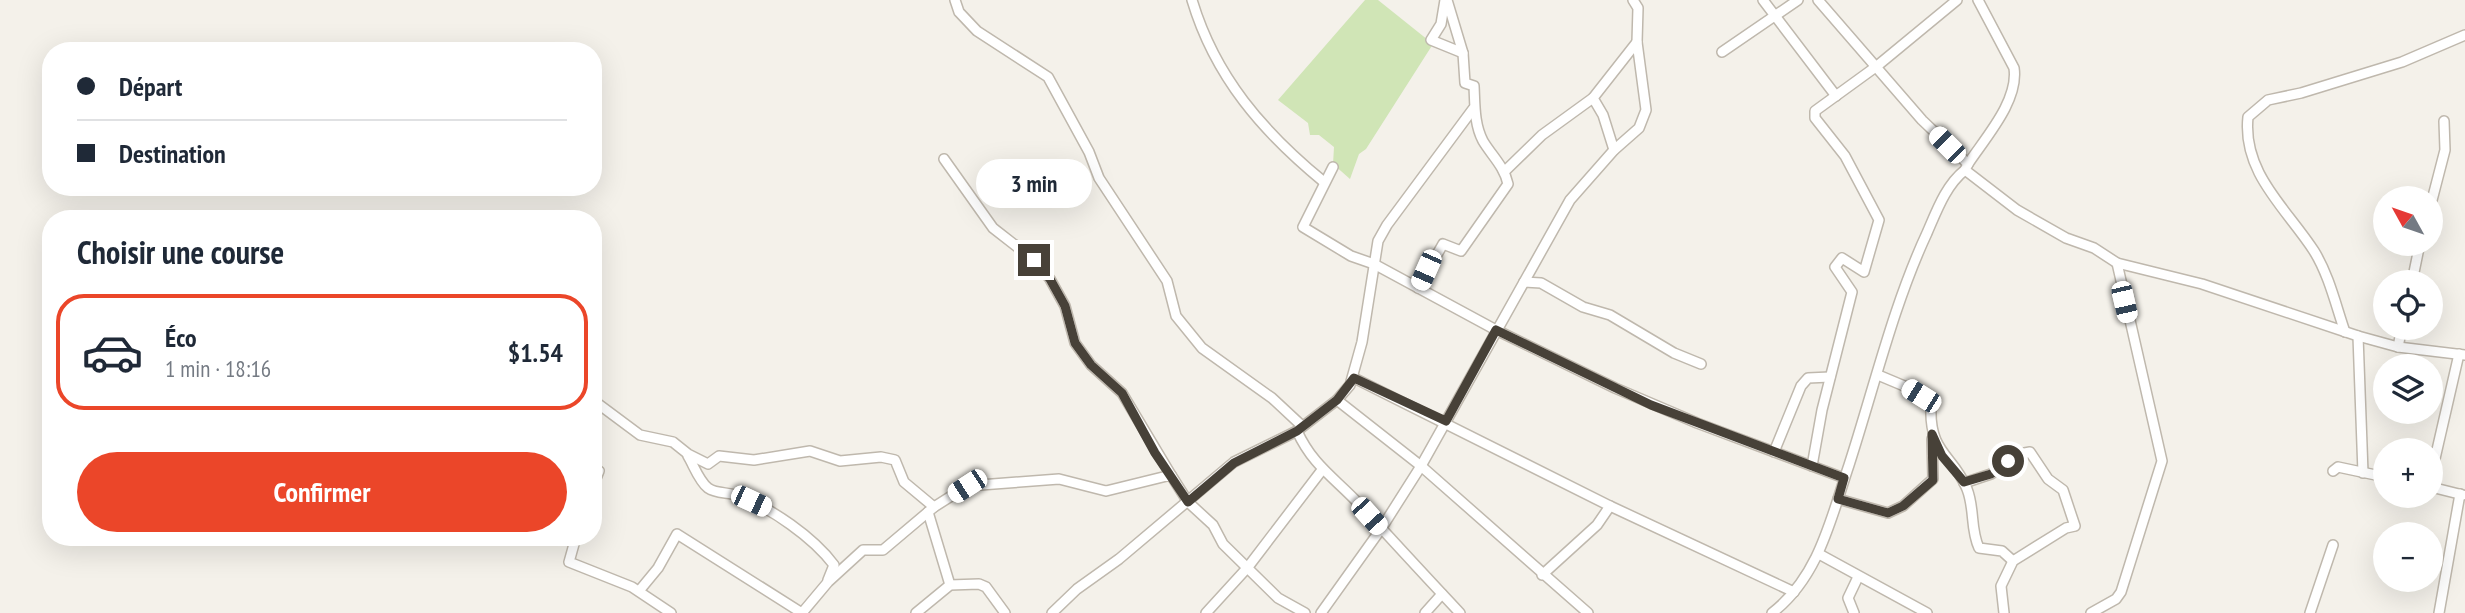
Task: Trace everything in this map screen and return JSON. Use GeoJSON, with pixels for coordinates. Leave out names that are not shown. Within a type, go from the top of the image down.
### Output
{"type":"FeatureCollection","features":[{"type":"Feature","properties":{"kind":"street"},"geometry":{"type":"LineString","coordinates":[[955,0],[967,23],[998,47],[1048,77],[1089,152],[1099,178],[1167,281],[1176,316],[1202,348],[1272,398],[1299,428],[1308,454],[1460,613]]}},
{"type":"Feature","properties":{"kind":"street"},"geometry":{"type":"LineString","coordinates":[[1192,0],[1197,17],[1238,97],[1269,133],[1324,182]]}},
{"type":"Feature","properties":{"kind":"street"},"geometry":{"type":"LineString","coordinates":[[1446,0],[1441,24],[1431,40],[1463,53]]}},
{"type":"Feature","properties":{"kind":"street"},"geometry":{"type":"LineString","coordinates":[[1418,288],[1443,244],[1461,251],[1508,184],[1505,171],[1482,139],[1473,109],[1474,86],[1465,83],[1463,53],[1446,0]]}},
{"type":"Feature","properties":{"kind":"street"},"geometry":{"type":"LineString","coordinates":[[1321,613],[1381,529],[1421,466],[1570,200],[1614,150],[1635,135],[1645,114],[1637,42],[1638,8],[1633,0]]}},
{"type":"Feature","properties":{"kind":"street"},"geometry":{"type":"LineString","coordinates":[[1763,0],[1836,96]]}},
{"type":"Feature","properties":{"kind":"street"},"geometry":{"type":"LineString","coordinates":[[1723,52],[1798,0]]}},
{"type":"Feature","properties":{"kind":"street"},"geometry":{"type":"LineString","coordinates":[[1818,0],[1966,167],[2017,210],[2066,238],[2094,248],[2117,264],[2225,291],[2358,336],[2398,346],[2462,354],[2441,438]]}},
{"type":"Feature","properties":{"kind":"street"},"geometry":{"type":"LineString","coordinates":[[1812,466],[1830,377],[1852,292],[1835,267],[1842,258],[1864,272],[1878,220],[1845,156],[1815,118],[1818,108],[1877,66],[1957,0]]}},
{"type":"Feature","properties":{"kind":"street"},"geometry":{"type":"LineString","coordinates":[[1772,613],[1784,608],[1819,554],[1910,269],[1944,197],[2000,114],[2015,77],[2014,68],[1978,0]]}},
{"type":"Feature","properties":{"kind":"street"},"geometry":{"type":"LineString","coordinates":[[2345,332],[2314,251],[2264,184],[2248,138],[2248,117],[2268,100],[2301,93],[2402,62],[2465,35]]}},
{"type":"Feature","properties":{"kind":"street"},"geometry":{"type":"LineString","coordinates":[[1505,171],[1549,129],[1593,98],[1637,42]]}},
{"type":"Feature","properties":{"kind":"street"},"geometry":{"type":"LineString","coordinates":[[1593,98],[1603,115],[1614,150]]}},
{"type":"Feature","properties":{"kind":"street"},"geometry":{"type":"LineString","coordinates":[[1052,613],[1077,589],[1119,559],[1165,516],[1188,502],[1234,463],[1299,428],[1337,400],[1354,378],[1375,276],[1378,241],[1473,109]]}},
{"type":"Feature","properties":{"kind":"street"},"geometry":{"type":"LineString","coordinates":[[2436,186],[2445,150],[2444,121]]}},
{"type":"Feature","properties":{"kind":"street"},"geometry":{"type":"LineString","coordinates":[[944,159],[993,228],[1034,260],[1050,279],[1065,306],[1075,343],[1091,365],[1122,393],[1188,502],[1213,525],[1223,544],[1278,598],[1305,613]]}},
{"type":"Feature","properties":{"kind":"street"},"geometry":{"type":"LineString","coordinates":[[1333,167],[1303,227],[1351,256],[1374,264],[1496,330],[1651,405],[1844,478]]}},
{"type":"Feature","properties":{"kind":"street"},"geometry":{"type":"LineString","coordinates":[[2091,613],[2116,599],[2121,592],[2162,461],[2117,264]]}},
{"type":"Feature","properties":{"kind":"street"},"geometry":{"type":"LineString","coordinates":[[1524,282],[1541,284],[1583,307],[1610,315],[1674,353],[1701,364]]}},
{"type":"Feature","properties":{"kind":"street"},"geometry":{"type":"LineString","coordinates":[[2358,336],[2363,473]]}},
{"type":"Feature","properties":{"kind":"street"},"geometry":{"type":"LineString","coordinates":[[2398,346],[2399,340]]}},
{"type":"Feature","properties":{"kind":"street"},"geometry":{"type":"LineString","coordinates":[[1838,499],[1888,513],[1903,506],[1933,480],[1931,406],[1909,388],[1878,375]]}},
{"type":"Feature","properties":{"kind":"street"},"geometry":{"type":"LineString","coordinates":[[1774,452],[1801,386],[1808,378],[1830,377]]}},
{"type":"Feature","properties":{"kind":"street"},"geometry":{"type":"LineString","coordinates":[[1354,378],[1446,421],[1610,506],[1794,592]]}},
{"type":"Feature","properties":{"kind":"street"},"geometry":{"type":"LineString","coordinates":[[1337,400],[1421,466],[1588,613]]}},
{"type":"Feature","properties":{"kind":"street"},"geometry":{"type":"LineString","coordinates":[[602,408],[640,435],[673,442],[688,454],[708,464],[719,456],[754,460],[810,451],[840,461],[888,458],[895,460],[904,482],[931,510],[950,585]]}},
{"type":"Feature","properties":{"kind":"street"},"geometry":{"type":"LineString","coordinates":[[1932,434],[1942,456],[1964,482],[1973,510],[1973,534],[1979,548],[2002,551],[2013,561]]}},
{"type":"Feature","properties":{"kind":"street"},"geometry":{"type":"LineString","coordinates":[[1964,482],[1991,474],[2019,454],[2031,452],[2048,479],[2063,489],[2075,526],[2066,528],[2013,561],[2001,586],[2004,613]]}},
{"type":"Feature","properties":{"kind":"street"},"geometry":{"type":"LineString","coordinates":[[688,454],[702,483],[710,491],[737,495],[771,510],[781,521],[814,541],[834,565],[828,582]]}},
{"type":"Feature","properties":{"kind":"street"},"geometry":{"type":"LineString","coordinates":[[2333,471],[2338,467],[2373,475]]}},
{"type":"Feature","properties":{"kind":"street"},"geometry":{"type":"LineString","coordinates":[[1206,613],[1248,566],[1322,470]]}},
{"type":"Feature","properties":{"kind":"street"},"geometry":{"type":"LineString","coordinates":[[639,591],[658,568],[677,534],[802,613],[828,582],[863,551],[883,550],[931,510],[967,486],[1059,479],[1106,491],[1171,475]]}},
{"type":"Feature","properties":{"kind":"street"},"geometry":{"type":"LineString","coordinates":[[2439,613],[2462,495],[2443,490]]}},
{"type":"Feature","properties":{"kind":"street"},"geometry":{"type":"LineString","coordinates":[[1542,575],[1597,525],[1610,506]]}},
{"type":"Feature","properties":{"kind":"street"},"geometry":{"type":"LineString","coordinates":[[2310,613],[2333,545]]}},
{"type":"Feature","properties":{"kind":"street"},"geometry":{"type":"LineString","coordinates":[[573,546],[569,562],[639,591],[671,613]]}},
{"type":"Feature","properties":{"kind":"street"},"geometry":{"type":"LineString","coordinates":[[1819,554],[1927,613]]}},
{"type":"Feature","properties":{"kind":"street"},"geometry":{"type":"LineString","coordinates":[[1854,613],[1848,598],[1858,577]]}},
{"type":"Feature","properties":{"kind":"street"},"geometry":{"type":"LineString","coordinates":[[916,613],[950,585],[982,584],[1005,613]]}},
{"type":"Feature","properties":{"kind":"street"},"geometry":{"type":"LineString","coordinates":[[1425,613],[1442,594]]}},
{"type":"Feature","properties":{"kind":"green space"},"geometry":{"type":"Polygon","coordinates":[[[1365,0],[1378,0],[1433,44],[1366,149],[1359,154],[1350,179],[1333,164],[1334,147],[1319,135],[1310,135],[1308,123],[1278,100],[1365,0]]]}},
{"type":"Feature","properties":{"kind":"route"},"geometry":{"type":"LineString","coordinates":[[1034,260],[1050,279],[1065,306],[1075,343],[1091,365],[1122,393],[1155,453],[1188,502],[1234,463],[1297,431],[1301,425],[1337,400],[1354,378],[1446,421],[1496,330],[1651,405],[1844,478],[1838,499],[1888,513],[1903,506],[1933,480],[1932,434],[1942,456],[1964,482],[1991,474],[2008,461]]}}]}
